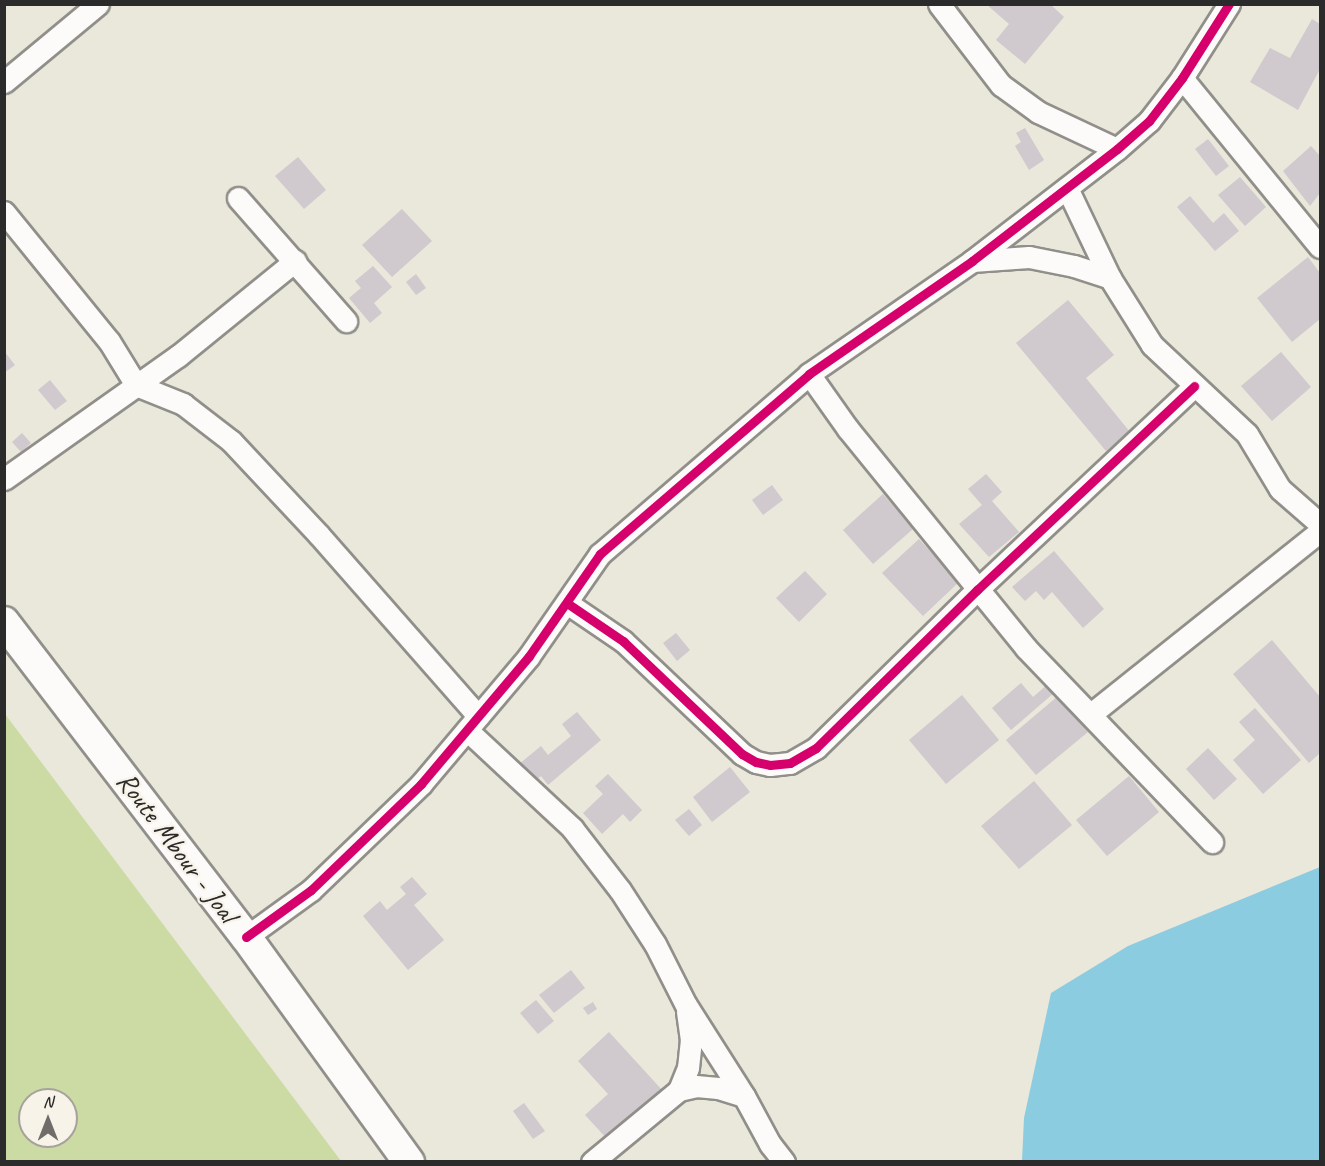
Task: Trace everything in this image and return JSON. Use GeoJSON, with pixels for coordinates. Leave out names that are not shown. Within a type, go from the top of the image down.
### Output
{"type":"FeatureCollection","features":[{"type":"Feature","properties":{"kind":"main road","name":"Route Mbour - Joal"},"geometry":{"type":"LineString","coordinates":[[4,622],[246,937],[409,1161]]}},
{"type":"Feature","properties":{"kind":"street"},"geometry":{"type":"LineString","coordinates":[[939,4],[1001,85],[1038,112],[1117,149]]}},
{"type":"Feature","properties":{"kind":"street"},"geometry":{"type":"LineString","coordinates":[[246,937],[311,890],[421,784],[529,656],[600,554],[809,374],[972,261],[1117,149],[1149,121],[1182,78],[1229,4]]}},
{"type":"Feature","properties":{"kind":"street"},"geometry":{"type":"LineString","coordinates":[[4,82],[94,6]]}},
{"type":"Feature","properties":{"kind":"street"},"geometry":{"type":"LineString","coordinates":[[1182,78],[1318,236]]}},
{"type":"Feature","properties":{"kind":"street"},"geometry":{"type":"LineString","coordinates":[[1067,188],[1110,278],[1152,345],[1247,434],[1280,489],[1320,524]]}},
{"type":"Feature","properties":{"kind":"street"},"geometry":{"type":"LineString","coordinates":[[238,198],[346,321]]}},
{"type":"Feature","properties":{"kind":"street"},"geometry":{"type":"LineString","coordinates":[[4,212],[109,341],[135,385],[183,404],[231,441],[319,536],[473,723],[572,828],[620,890],[649,935],[686,1005],[744,1096],[770,1144],[784,1161]]}},
{"type":"Feature","properties":{"kind":"street"},"geometry":{"type":"LineString","coordinates":[[972,261],[1029,256],[1074,266],[1110,278]]}},
{"type":"Feature","properties":{"kind":"street"},"geometry":{"type":"LineString","coordinates":[[4,479],[178,356],[295,261]]}},
{"type":"Feature","properties":{"kind":"street"},"geometry":{"type":"LineString","coordinates":[[809,374],[848,429],[1026,648],[1212,842]]}},
{"type":"Feature","properties":{"kind":"street"},"geometry":{"type":"LineString","coordinates":[[567,603],[623,641],[741,754],[756,762],[770,765],[790,763],[816,748],[977,590],[1194,386]]}},
{"type":"Feature","properties":{"kind":"street"},"geometry":{"type":"LineString","coordinates":[[1091,714],[1320,531]]}},
{"type":"Feature","properties":{"kind":"street"},"geometry":{"type":"LineString","coordinates":[[592,1161],[679,1090],[688,1068],[691,1040],[686,1005]]}},
{"type":"Feature","properties":{"kind":"street"},"geometry":{"type":"LineString","coordinates":[[679,1090],[707,1087],[744,1096]]}},
{"type":"Feature","properties":{"kind":"green space"},"geometry":{"type":"Polygon","coordinates":[[[5,714],[341,1161],[5,1161],[5,714]]]}},
{"type":"Feature","properties":{"kind":"water"},"geometry":{"type":"Polygon","coordinates":[[[1320,867],[1320,1161],[1022,1161],[1024,1118],[1051,993],[1128,946],[1320,867]]]}},
{"type":"Feature","properties":{"kind":"building"},"geometry":{"type":"Polygon","coordinates":[[[986,4],[1050,4],[1064,17],[1025,64],[996,40],[1009,24],[986,4]]]}},
{"type":"Feature","properties":{"kind":"building"},"geometry":{"type":"Polygon","coordinates":[[[1312,19],[1320,24],[1320,69],[1298,110],[1250,82],[1270,48],[1290,58],[1312,19]]]}},
{"type":"Feature","properties":{"kind":"building"},"geometry":{"type":"Polygon","coordinates":[[[1025,128],[1044,160],[1029,170],[1015,146],[1021,142],[1016,133],[1025,128]]]}},
{"type":"Feature","properties":{"kind":"building"},"geometry":{"type":"Polygon","coordinates":[[[1208,139],[1229,166],[1216,176],[1195,149],[1208,139]]]}},
{"type":"Feature","properties":{"kind":"building"},"geometry":{"type":"Polygon","coordinates":[[[1311,146],[1320,156],[1320,193],[1310,206],[1283,171],[1311,146]]]}},
{"type":"Feature","properties":{"kind":"building"},"geometry":{"type":"Polygon","coordinates":[[[298,157],[326,190],[304,209],[275,176],[298,157]]]}},
{"type":"Feature","properties":{"kind":"building"},"geometry":{"type":"Polygon","coordinates":[[[1240,177],[1266,207],[1245,226],[1218,195],[1240,177]]]}},
{"type":"Feature","properties":{"kind":"building"},"geometry":{"type":"Polygon","coordinates":[[[1190,196],[1213,223],[1224,213],[1239,231],[1215,251],[1177,207],[1190,196]]]}},
{"type":"Feature","properties":{"kind":"building"},"geometry":{"type":"Polygon","coordinates":[[[402,209],[432,241],[392,277],[362,245],[402,209]]]}},
{"type":"Feature","properties":{"kind":"building"},"geometry":{"type":"Polygon","coordinates":[[[1308,257],[1320,273],[1320,319],[1292,342],[1257,298],[1308,257]]]}},
{"type":"Feature","properties":{"kind":"building"},"geometry":{"type":"Polygon","coordinates":[[[373,266],[392,287],[374,303],[382,313],[370,323],[349,298],[361,288],[355,281],[373,266]]]}},
{"type":"Feature","properties":{"kind":"building"},"geometry":{"type":"Polygon","coordinates":[[[416,274],[426,288],[416,295],[406,282],[416,274]]]}},
{"type":"Feature","properties":{"kind":"building"},"geometry":{"type":"Polygon","coordinates":[[[1068,300],[1114,355],[1086,378],[1130,432],[1106,451],[1016,343],[1068,300]]]}},
{"type":"Feature","properties":{"kind":"building"},"geometry":{"type":"Polygon","coordinates":[[[4,351],[15,365],[4,373],[4,351]]]}},
{"type":"Feature","properties":{"kind":"building"},"geometry":{"type":"Polygon","coordinates":[[[1281,352],[1311,387],[1272,421],[1241,386],[1281,352]]]}},
{"type":"Feature","properties":{"kind":"building"},"geometry":{"type":"Polygon","coordinates":[[[50,380],[67,401],[55,410],[38,390],[50,380]]]}},
{"type":"Feature","properties":{"kind":"building"},"geometry":{"type":"Polygon","coordinates":[[[22,433],[31,443],[21,452],[12,442],[22,433]]]}},
{"type":"Feature","properties":{"kind":"building"},"geometry":{"type":"Polygon","coordinates":[[[986,474],[1002,492],[992,501],[1019,532],[989,557],[959,524],[982,505],[968,489],[986,474]]]}},
{"type":"Feature","properties":{"kind":"building"},"geometry":{"type":"Polygon","coordinates":[[[772,485],[783,500],[763,515],[752,500],[772,485]]]}},
{"type":"Feature","properties":{"kind":"building"},"geometry":{"type":"Polygon","coordinates":[[[883,494],[913,529],[873,564],[843,530],[883,494]]]}},
{"type":"Feature","properties":{"kind":"building"},"geometry":{"type":"Polygon","coordinates":[[[919,539],[959,582],[923,616],[882,573],[919,539]]]}},
{"type":"Feature","properties":{"kind":"building"},"geometry":{"type":"Polygon","coordinates":[[[1054,551],[1104,609],[1083,628],[1052,592],[1044,600],[1036,591],[1025,601],[1012,587],[1054,551]]]}},
{"type":"Feature","properties":{"kind":"building"},"geometry":{"type":"Polygon","coordinates":[[[805,571],[827,594],[799,622],[776,598],[805,571]]]}},
{"type":"Feature","properties":{"kind":"building"},"geometry":{"type":"Polygon","coordinates":[[[676,633],[690,650],[677,661],[663,643],[676,633]]]}},
{"type":"Feature","properties":{"kind":"building"},"geometry":{"type":"Polygon","coordinates":[[[1272,640],[1320,697],[1320,753],[1309,763],[1233,674],[1272,640]]]}},
{"type":"Feature","properties":{"kind":"building"},"geometry":{"type":"Polygon","coordinates":[[[1021,683],[1033,697],[1048,684],[1055,692],[1011,730],[992,708],[1021,683]]]}},
{"type":"Feature","properties":{"kind":"building"},"geometry":{"type":"Polygon","coordinates":[[[962,695],[999,740],[946,784],[909,740],[962,695]]]}},
{"type":"Feature","properties":{"kind":"building"},"geometry":{"type":"Polygon","coordinates":[[[1058,696],[1088,732],[1036,775],[1006,740],[1058,696]]]}},
{"type":"Feature","properties":{"kind":"building"},"geometry":{"type":"Polygon","coordinates":[[[1255,708],[1301,760],[1263,794],[1233,760],[1255,740],[1239,722],[1255,708]]]}},
{"type":"Feature","properties":{"kind":"building"},"geometry":{"type":"Polygon","coordinates":[[[577,712],[601,740],[548,785],[541,776],[533,783],[518,765],[541,746],[548,755],[571,736],[562,724],[577,712]]]}},
{"type":"Feature","properties":{"kind":"building"},"geometry":{"type":"Polygon","coordinates":[[[1208,748],[1237,779],[1214,800],[1186,769],[1208,748]]]}},
{"type":"Feature","properties":{"kind":"building"},"geometry":{"type":"Polygon","coordinates":[[[730,767],[750,792],[712,822],[693,797],[730,767]]]}},
{"type":"Feature","properties":{"kind":"building"},"geometry":{"type":"Polygon","coordinates":[[[608,774],[642,810],[630,822],[623,814],[602,834],[583,813],[603,794],[595,786],[608,774]]]}},
{"type":"Feature","properties":{"kind":"building"},"geometry":{"type":"Polygon","coordinates":[[[1129,776],[1159,812],[1107,856],[1076,820],[1129,776]]]}},
{"type":"Feature","properties":{"kind":"building"},"geometry":{"type":"Polygon","coordinates":[[[1034,781],[1072,825],[1019,869],[981,826],[1034,781]]]}},
{"type":"Feature","properties":{"kind":"building"},"geometry":{"type":"Polygon","coordinates":[[[689,809],[702,825],[689,836],[675,820],[689,809]]]}},
{"type":"Feature","properties":{"kind":"building"},"geometry":{"type":"Polygon","coordinates":[[[412,877],[427,894],[414,905],[444,940],[408,970],[363,916],[380,901],[387,910],[406,894],[400,887],[412,877]]]}},
{"type":"Feature","properties":{"kind":"building"},"geometry":{"type":"Polygon","coordinates":[[[571,970],[585,988],[554,1013],[539,995],[571,970]]]}},
{"type":"Feature","properties":{"kind":"building"},"geometry":{"type":"Polygon","coordinates":[[[536,1000],[554,1021],[538,1034],[520,1013],[536,1000]]]}},
{"type":"Feature","properties":{"kind":"building"},"geometry":{"type":"Polygon","coordinates":[[[593,1002],[597,1009],[588,1015],[583,1008],[593,1002]]]}},
{"type":"Feature","properties":{"kind":"building"},"geometry":{"type":"Polygon","coordinates":[[[609,1032],[663,1091],[609,1141],[585,1115],[608,1094],[578,1061],[609,1032]]]}},
{"type":"Feature","properties":{"kind":"building"},"geometry":{"type":"Polygon","coordinates":[[[524,1103],[545,1131],[533,1139],[513,1111],[524,1103]]]}},
{"type":"Feature","properties":{"kind":"cycle path"},"geometry":{"type":"LineString","coordinates":[[246,937],[311,890],[421,784],[529,656],[600,554],[809,374],[972,261],[1117,149],[1149,121],[1182,78],[1229,4]]}},
{"type":"Feature","properties":{"kind":"cycle path"},"geometry":{"type":"LineString","coordinates":[[567,603],[623,641],[742,754],[756,762],[770,765],[790,763],[816,748],[977,590],[1194,386]]}}]}
